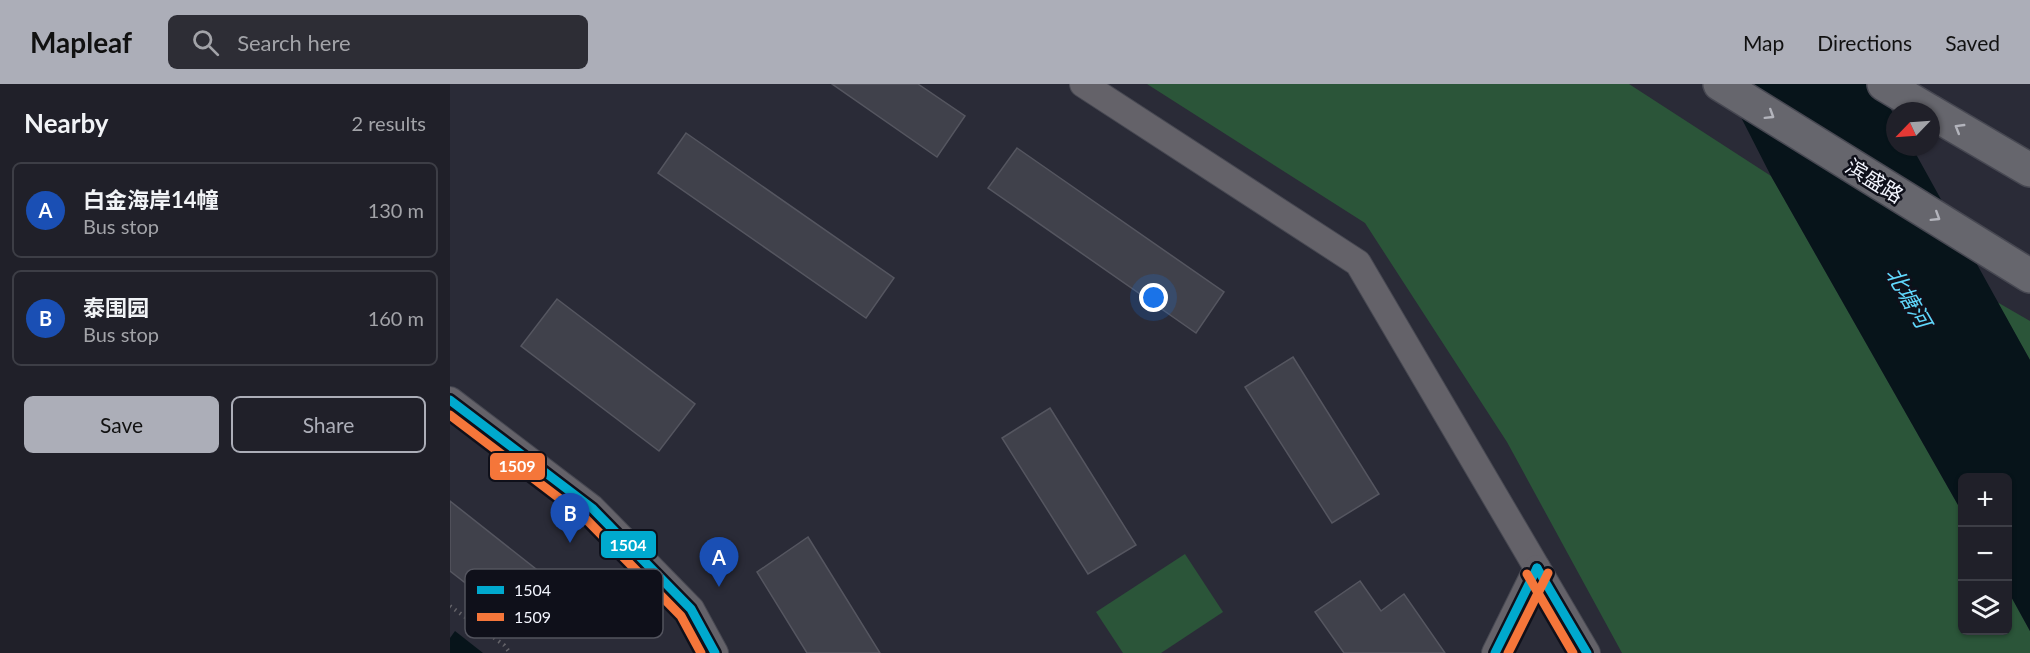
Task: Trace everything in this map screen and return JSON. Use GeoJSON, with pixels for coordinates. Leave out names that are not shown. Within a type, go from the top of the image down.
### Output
{"type":"FeatureCollection","features":[{"type":"Feature","properties":{"kind":"main road","name":"滨盛路"},"geometry":{"type":"LineString","coordinates":[[1720,84],[2030,276]]}},
{"type":"Feature","properties":{"kind":"main road"},"geometry":{"type":"LineString","coordinates":[[1884,84],[1915,102]]}},
{"type":"Feature","properties":{"kind":"main road"},"geometry":{"type":"LineString","coordinates":[[1940,117],[2030,170]]}},
{"type":"Feature","properties":{"kind":"street"},"geometry":{"type":"LineString","coordinates":[[1083,84],[1358,263],[1587,653]]}},
{"type":"Feature","properties":{"kind":"street"},"geometry":{"type":"LineString","coordinates":[[450,400],[592,508],[652,569]]}},
{"type":"Feature","properties":{"kind":"street"},"geometry":{"type":"LineString","coordinates":[[1495,653],[1537,568]]}},
{"type":"Feature","properties":{"kind":"street"},"geometry":{"type":"LineString","coordinates":[[663,580],[691,609],[715,653]]}},
{"type":"Feature","properties":{"kind":"path"},"geometry":{"type":"LineString","coordinates":[[450,606],[465,617]]}},
{"type":"Feature","properties":{"kind":"path"},"geometry":{"type":"LineString","coordinates":[[494,638],[510,653]]}},
{"type":"Feature","properties":{"kind":"green space"},"geometry":{"type":"Polygon","coordinates":[[[1147,84],[1629,84],[1771,176],[1958,505],[1958,635],[2012,635],[2012,598],[2030,631],[2030,653],[1622,653],[1507,442],[1365,223],[1147,84]]]}},
{"type":"Feature","properties":{"kind":"green space"},"geometry":{"type":"Polygon","coordinates":[[[1997,302],[2030,321],[2030,360],[1997,302]]]}},
{"type":"Feature","properties":{"kind":"green space"},"geometry":{"type":"Polygon","coordinates":[[[1185,554],[1223,612],[1161,653],[1123,653],[1096,612],[1185,554]]]}},
{"type":"Feature","properties":{"kind":"water","name":"北塘河"},"geometry":{"type":"Polygon","coordinates":[[[1724,84],[1877,84],[1887,102],[1886,156],[1917,156],[2030,360],[2030,631],[2012,598],[2012,473],[1958,473],[1958,505],[1771,176],[1724,84]]]}},
{"type":"Feature","properties":{"kind":"water"},"geometry":{"type":"Polygon","coordinates":[[[455,631],[483,653],[450,653],[450,638],[455,631]]]}},
{"type":"Feature","properties":{"kind":"building"},"geometry":{"type":"Polygon","coordinates":[[[832,84],[918,84],[965,116],[937,157],[832,84]]]}},
{"type":"Feature","properties":{"kind":"building"},"geometry":{"type":"Polygon","coordinates":[[[686,133],[894,278],[866,318],[658,173],[686,133]]]}},
{"type":"Feature","properties":{"kind":"building"},"geometry":{"type":"Polygon","coordinates":[[[1017,148],[1224,292],[1196,333],[988,188],[1017,148]]]}},
{"type":"Feature","properties":{"kind":"building"},"geometry":{"type":"Polygon","coordinates":[[[557,299],[695,404],[659,451],[521,346],[557,299]]]}},
{"type":"Feature","properties":{"kind":"building"},"geometry":{"type":"Polygon","coordinates":[[[1293,357],[1379,494],[1332,523],[1245,387],[1293,357]]]}},
{"type":"Feature","properties":{"kind":"building"},"geometry":{"type":"Polygon","coordinates":[[[1050,408],[1136,545],[1088,574],[1002,438],[1050,408]]]}},
{"type":"Feature","properties":{"kind":"building"},"geometry":{"type":"Polygon","coordinates":[[[450,501],[536,569],[465,569],[465,583],[450,571],[450,501]]]}},
{"type":"Feature","properties":{"kind":"building"},"geometry":{"type":"Polygon","coordinates":[[[808,537],[880,653],[807,653],[757,572],[808,537]]]}},
{"type":"Feature","properties":{"kind":"building"},"geometry":{"type":"Polygon","coordinates":[[[1360,581],[1381,611],[1404,594],[1445,653],[1344,653],[1315,612],[1360,581]]]}},
{"type":"Feature","properties":{"kind":"transit line","name":"1504"},"geometry":{"type":"LineString","coordinates":[[450,400],[592,508],[652,569]]}},
{"type":"Feature","properties":{"kind":"transit line","name":"1509"},"geometry":{"type":"LineString","coordinates":[[450,415],[584,517],[635,569]]}},
{"type":"Feature","properties":{"kind":"transit line","name":"1504"},"geometry":{"type":"LineString","coordinates":[[1537,568],[1587,653]]}},
{"type":"Feature","properties":{"kind":"transit line","name":"1504"},"geometry":{"type":"LineString","coordinates":[[1495,653],[1537,568]]}},
{"type":"Feature","properties":{"kind":"transit line","name":"1509"},"geometry":{"type":"LineString","coordinates":[[1508,653],[1548,573]]}},
{"type":"Feature","properties":{"kind":"transit line","name":"1509"},"geometry":{"type":"LineString","coordinates":[[1527,574],[1573,653]]}},
{"type":"Feature","properties":{"kind":"transit line","name":"1504"},"geometry":{"type":"LineString","coordinates":[[663,580],[691,609],[715,653]]}},
{"type":"Feature","properties":{"kind":"transit line","name":"1509"},"geometry":{"type":"LineString","coordinates":[[663,598],[681,616],[701,653]]}},
{"type":"Feature","properties":{"kind":"place","name":"泰围园"},"geometry":{"type":"Point","coordinates":[570,543]}},
{"type":"Feature","properties":{"kind":"place","name":"白金海岸14幢"},"geometry":{"type":"Point","coordinates":[719,587]}}]}
